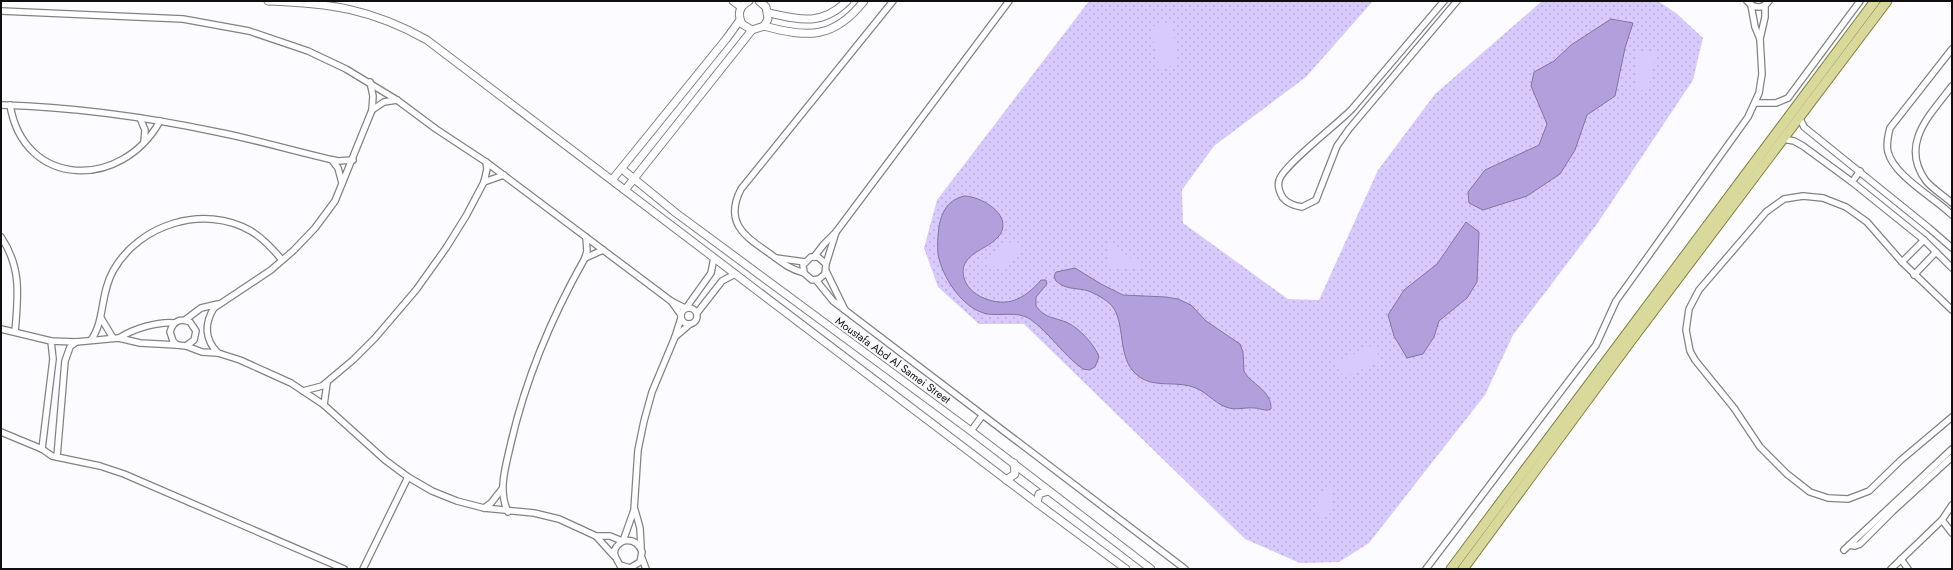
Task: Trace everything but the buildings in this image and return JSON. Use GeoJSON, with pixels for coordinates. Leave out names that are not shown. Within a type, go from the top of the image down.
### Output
{"type":"FeatureCollection","features":[{"type":"Feature","properties":{"kind":"main road"},"geometry":{"type":"LineString","coordinates":[[1451,569],[1875,1]]}},
{"type":"Feature","properties":{"kind":"main road"},"geometry":{"type":"LineString","coordinates":[[1463,569],[1887,1]]}},
{"type":"Feature","properties":{"kind":"street"},"geometry":{"type":"LineString","coordinates":[[268,1],[315,3],[344,7],[386,20],[414,32],[440,49],[1006,480],[1126,569]]}},
{"type":"Feature","properties":{"kind":"street"},"geometry":{"type":"LineString","coordinates":[[733,1],[741,7]]}},
{"type":"Feature","properties":{"kind":"street"},"geometry":{"type":"LineString","coordinates":[[612,180],[740,20],[741,7],[749,1]]}},
{"type":"Feature","properties":{"kind":"street"},"geometry":{"type":"LineString","coordinates":[[759,1],[766,7],[769,13],[768,19],[764,26]]}},
{"type":"Feature","properties":{"kind":"street"},"geometry":{"type":"LineString","coordinates":[[769,13],[801,20],[816,19],[828,15],[847,1]]}},
{"type":"Feature","properties":{"kind":"street"},"geometry":{"type":"LineString","coordinates":[[625,190],[752,30],[764,26],[786,32],[819,33],[835,28],[848,19],[864,1]]}},
{"type":"Feature","properties":{"kind":"street"},"geometry":{"type":"LineString","coordinates":[[826,271],[823,277],[816,280],[809,279],[804,273],[790,269],[747,238],[739,227],[734,209],[735,201],[741,189],[893,1]]}},
{"type":"Feature","properties":{"kind":"street"},"geometry":{"type":"LineString","coordinates":[[775,258],[805,262],[814,256],[836,232],[1009,1]]}},
{"type":"Feature","properties":{"kind":"street"},"geometry":{"type":"LineString","coordinates":[[1444,1],[1339,122],[1310,146],[1282,175],[1279,180],[1280,194],[1287,202],[1302,207],[1316,200],[1337,146],[1349,128],[1457,1]]}},
{"type":"Feature","properties":{"kind":"street"},"geometry":{"type":"LineString","coordinates":[[1756,102],[1768,104],[1782,102],[1788,98],[1860,1]]}},
{"type":"Feature","properties":{"kind":"street"},"geometry":{"type":"LineString","coordinates":[[1749,3],[1755,27],[1760,39]]}},
{"type":"Feature","properties":{"kind":"street"},"geometry":{"type":"LineString","coordinates":[[1749,3],[1758,7],[1767,3]]}},
{"type":"Feature","properties":{"kind":"street"},"geometry":{"type":"LineString","coordinates":[[1426,569],[1596,345],[1616,301],[1743,124],[1756,102],[1762,74],[1760,39],[1767,3]]}},
{"type":"Feature","properties":{"kind":"street"},"geometry":{"type":"LineString","coordinates":[[1,11],[160,17],[221,25],[253,32],[295,46],[328,60],[370,82],[397,100],[436,129],[486,162],[671,301],[685,308],[692,308],[697,313]]}},
{"type":"Feature","properties":{"kind":"street"},"geometry":{"type":"LineString","coordinates":[[740,20],[744,27],[752,30]]}},
{"type":"Feature","properties":{"kind":"street"},"geometry":{"type":"LineString","coordinates":[[1413,37],[1420,44]]}},
{"type":"Feature","properties":{"kind":"street"},"geometry":{"type":"LineString","coordinates":[[1952,49],[1890,128],[1887,139],[1888,153],[1896,167],[1952,215]]}},
{"type":"Feature","properties":{"kind":"street"},"geometry":{"type":"LineString","coordinates":[[116,338],[138,329],[185,320],[201,308],[220,303],[247,288],[282,260],[315,228],[335,201],[353,160],[372,110],[373,96],[370,82]]}},
{"type":"Feature","properties":{"kind":"street"},"geometry":{"type":"LineString","coordinates":[[1952,86],[1920,130],[1915,148],[1918,165],[1927,182],[1952,203]]}},
{"type":"Feature","properties":{"kind":"street"},"geometry":{"type":"LineString","coordinates":[[372,110],[384,102],[397,100]]}},
{"type":"Feature","properties":{"kind":"street"},"geometry":{"type":"LineString","coordinates":[[1,105],[88,110],[160,121],[242,137],[332,160],[353,160]]}},
{"type":"Feature","properties":{"kind":"street"},"geometry":{"type":"LineString","coordinates":[[10,105],[16,128],[29,147],[48,162],[63,168],[87,171],[107,167],[126,159],[153,132],[160,121]]}},
{"type":"Feature","properties":{"kind":"street"},"geometry":{"type":"LineString","coordinates":[[1799,117],[1804,127],[1860,171],[1952,248]]}},
{"type":"Feature","properties":{"kind":"street"},"geometry":{"type":"LineString","coordinates":[[140,118],[145,130],[144,142]]}},
{"type":"Feature","properties":{"kind":"street"},"geometry":{"type":"LineString","coordinates":[[1783,139],[1794,141],[1803,146],[1852,182],[1924,240],[1952,268]]}},
{"type":"Feature","properties":{"kind":"street"},"geometry":{"type":"LineString","coordinates":[[332,160],[340,174],[342,185]]}},
{"type":"Feature","properties":{"kind":"street"},"geometry":{"type":"LineString","coordinates":[[303,391],[316,389],[327,383],[375,338],[416,290],[446,248],[484,182],[487,169],[486,162]]}},
{"type":"Feature","properties":{"kind":"street","name":"Moustafa Abd Al Samei Street"},"geometry":{"type":"LineString","coordinates":[[622,169],[688,222],[1014,463],[1048,491],[1152,569]]}},
{"type":"Feature","properties":{"kind":"street"},"geometry":{"type":"LineString","coordinates":[[1852,182],[1860,171]]}},
{"type":"Feature","properties":{"kind":"street"},"geometry":{"type":"LineString","coordinates":[[484,182],[504,176]]}},
{"type":"Feature","properties":{"kind":"street"},"geometry":{"type":"LineString","coordinates":[[1952,310],[1914,275],[1867,222],[1846,207],[1823,198],[1803,196],[1784,199],[1766,212],[1693,299],[1686,324],[1687,340],[1690,351],[1695,360],[1734,408],[1760,446],[1787,474],[1810,492],[1828,498],[1848,499],[1869,491],[1901,460],[1952,417]]}},
{"type":"Feature","properties":{"kind":"street"},"geometry":{"type":"LineString","coordinates":[[91,340],[99,326],[105,290],[118,263],[142,238],[157,230],[174,223],[205,219],[234,224],[251,231],[262,238],[282,260]]}},
{"type":"Feature","properties":{"kind":"street"},"geometry":{"type":"LineString","coordinates":[[836,232],[826,264],[826,271],[846,312]]}},
{"type":"Feature","properties":{"kind":"street"},"geometry":{"type":"LineString","coordinates":[[1,237],[12,258],[17,277],[18,287],[15,332]]}},
{"type":"Feature","properties":{"kind":"street"},"geometry":{"type":"LineString","coordinates":[[508,512],[502,489],[512,435],[527,385],[552,320],[585,258],[587,252],[586,238]]}},
{"type":"Feature","properties":{"kind":"street"},"geometry":{"type":"LineString","coordinates":[[1902,262],[1924,240]]}},
{"type":"Feature","properties":{"kind":"street"},"geometry":{"type":"LineString","coordinates":[[585,258],[603,250]]}},
{"type":"Feature","properties":{"kind":"street"},"geometry":{"type":"LineString","coordinates":[[1914,275],[1936,252]]}},
{"type":"Feature","properties":{"kind":"street"},"geometry":{"type":"LineString","coordinates":[[814,256],[821,258],[826,264]]}},
{"type":"Feature","properties":{"kind":"street"},"geometry":{"type":"LineString","coordinates":[[614,556],[616,548],[622,541],[634,510],[637,465],[644,421],[660,371],[675,337],[681,316],[685,308],[711,274],[714,258]]}},
{"type":"Feature","properties":{"kind":"street"},"geometry":{"type":"LineString","coordinates":[[804,273],[805,262]]}},
{"type":"Feature","properties":{"kind":"street"},"geometry":{"type":"LineString","coordinates":[[675,337],[696,320],[697,313],[722,281],[735,274]]}},
{"type":"Feature","properties":{"kind":"street"},"geometry":{"type":"LineString","coordinates":[[816,280],[833,301],[846,312],[1185,569]]}},
{"type":"Feature","properties":{"kind":"street"},"geometry":{"type":"LineString","coordinates":[[671,301],[684,322],[690,324]]}},
{"type":"Feature","properties":{"kind":"street"},"geometry":{"type":"LineString","coordinates":[[218,353],[212,347],[207,331],[210,315],[220,303]]}},
{"type":"Feature","properties":{"kind":"street"},"geometry":{"type":"LineString","coordinates":[[101,316],[116,338]]}},
{"type":"Feature","properties":{"kind":"street"},"geometry":{"type":"LineString","coordinates":[[185,320],[194,326],[196,331],[194,340],[186,346]]}},
{"type":"Feature","properties":{"kind":"street"},"geometry":{"type":"LineString","coordinates":[[175,323],[170,332],[173,341],[177,344]]}},
{"type":"Feature","properties":{"kind":"street"},"geometry":{"type":"LineString","coordinates":[[1,329],[51,341],[76,342],[116,338],[140,343],[177,344],[202,352],[218,353],[259,367],[303,391],[324,405],[363,441],[408,477],[432,491],[457,501],[484,508],[508,512],[534,513],[559,518],[596,536],[614,556],[621,567],[630,568],[640,562],[642,558]]}},
{"type":"Feature","properties":{"kind":"street"},"geometry":{"type":"LineString","coordinates":[[196,331],[207,331]]}},
{"type":"Feature","properties":{"kind":"street"},"geometry":{"type":"LineString","coordinates":[[42,449],[53,359],[51,341]]}},
{"type":"Feature","properties":{"kind":"street"},"geometry":{"type":"LineString","coordinates":[[57,457],[65,361],[70,347],[76,342]]}},
{"type":"Feature","properties":{"kind":"street"},"geometry":{"type":"LineString","coordinates":[[324,405],[327,383]]}},
{"type":"Feature","properties":{"kind":"street"},"geometry":{"type":"LineString","coordinates":[[971,431],[982,416]]}},
{"type":"Feature","properties":{"kind":"street"},"geometry":{"type":"LineString","coordinates":[[1,432],[57,457],[100,466],[124,474],[344,569]]}},
{"type":"Feature","properties":{"kind":"street"},"geometry":{"type":"LineString","coordinates":[[1844,550],[1952,449]]}},
{"type":"Feature","properties":{"kind":"street"},"geometry":{"type":"LineString","coordinates":[[1849,545],[1855,546],[1860,544],[1893,511],[1952,457]]}},
{"type":"Feature","properties":{"kind":"street"},"geometry":{"type":"LineString","coordinates":[[1006,480],[1013,477],[1015,474],[1014,463]]}},
{"type":"Feature","properties":{"kind":"street"},"geometry":{"type":"LineString","coordinates":[[363,569],[408,477]]}},
{"type":"Feature","properties":{"kind":"street"},"geometry":{"type":"LineString","coordinates":[[484,508],[502,489]]}},
{"type":"Feature","properties":{"kind":"street"},"geometry":{"type":"LineString","coordinates":[[1037,503],[1039,494],[1048,491]]}},
{"type":"Feature","properties":{"kind":"street"},"geometry":{"type":"LineString","coordinates":[[1891,569],[1928,531],[1942,520],[1952,505]]}},
{"type":"Feature","properties":{"kind":"street"},"geometry":{"type":"LineString","coordinates":[[634,510],[640,528],[642,558],[646,569]]}},
{"type":"Feature","properties":{"kind":"street"},"geometry":{"type":"LineString","coordinates":[[1942,520],[1952,533]]}},
{"type":"Feature","properties":{"kind":"street"},"geometry":{"type":"LineString","coordinates":[[596,536],[610,536],[622,541],[633,540],[641,547]]}},
{"type":"Feature","properties":{"kind":"street"},"geometry":{"type":"LineString","coordinates":[[1901,560],[1908,569]]}},
{"type":"Feature","properties":{"kind":"shaded area"},"geometry":{"type":"Polygon","coordinates":[[[1089,1],[1373,1],[1306,77],[1214,146],[1182,190],[1183,223],[1288,299],[1319,300],[1378,170],[1435,94],[1542,1],[1658,1],[1676,13],[1703,38],[1693,80],[1597,224],[1513,335],[1485,395],[1369,543],[1339,562],[1300,563],[1245,539],[1024,324],[979,324],[938,287],[924,248],[937,200],[1089,1]]]}},
{"type":"Feature","properties":{"kind":"shaded area"},"geometry":{"type":"Polygon","coordinates":[[[1611,19],[1633,23],[1625,48],[1615,96],[1587,115],[1575,150],[1560,174],[1527,196],[1483,210],[1469,203],[1468,192],[1485,170],[1539,145],[1547,124],[1531,86],[1534,72],[1554,61],[1571,45],[1611,19]]]}},
{"type":"Feature","properties":{"kind":"shaded area"},"geometry":{"type":"Polygon","coordinates":[[[1172,21],[1178,64],[1159,69],[1151,27],[1172,21]]]}},
{"type":"Feature","properties":{"kind":"shaded area"},"geometry":{"type":"Polygon","coordinates":[[[1657,52],[1648,89],[1636,91],[1636,53],[1657,52]]]}},
{"type":"Feature","properties":{"kind":"shaded area"},"geometry":{"type":"Polygon","coordinates":[[[964,196],[978,199],[992,207],[1002,219],[1003,226],[1001,233],[997,238],[973,254],[965,264],[963,271],[964,279],[968,286],[973,292],[988,300],[1004,302],[1012,301],[1025,295],[1041,280],[1046,280],[1047,284],[1036,297],[1036,306],[1047,316],[1072,325],[1086,337],[1094,347],[1099,357],[1095,367],[1089,370],[1083,369],[1030,319],[1015,314],[988,314],[979,311],[970,306],[955,291],[940,263],[938,254],[938,233],[940,221],[944,211],[954,200],[964,196]]]}},
{"type":"Feature","properties":{"kind":"shaded area"},"geometry":{"type":"Polygon","coordinates":[[[1466,222],[1479,232],[1477,282],[1467,298],[1439,321],[1434,337],[1423,354],[1407,358],[1394,336],[1388,315],[1404,290],[1437,264],[1466,222]]]}},
{"type":"Feature","properties":{"kind":"shaded area"},"geometry":{"type":"Polygon","coordinates":[[[1016,238],[1020,250],[1005,270],[981,262],[1016,238]]]}},
{"type":"Feature","properties":{"kind":"shaded area"},"geometry":{"type":"Polygon","coordinates":[[[1107,241],[1143,267],[1107,267],[1107,241]]]}},
{"type":"Feature","properties":{"kind":"shaded area"},"geometry":{"type":"Polygon","coordinates":[[[1075,268],[1123,295],[1166,297],[1178,299],[1191,305],[1206,321],[1240,344],[1243,352],[1244,371],[1268,397],[1271,409],[1229,408],[1218,403],[1202,391],[1193,387],[1177,384],[1153,383],[1139,377],[1128,363],[1125,355],[1118,317],[1109,303],[1091,292],[1066,287],[1056,281],[1054,276],[1056,272],[1075,268]]]}},
{"type":"Feature","properties":{"kind":"shaded area"},"geometry":{"type":"Polygon","coordinates":[[[1376,344],[1379,362],[1344,377],[1334,363],[1376,344]]]}},
{"type":"Feature","properties":{"kind":"shaded area"},"geometry":{"type":"Polygon","coordinates":[[[1331,487],[1332,513],[1317,516],[1319,493],[1331,487]]]}}]}
